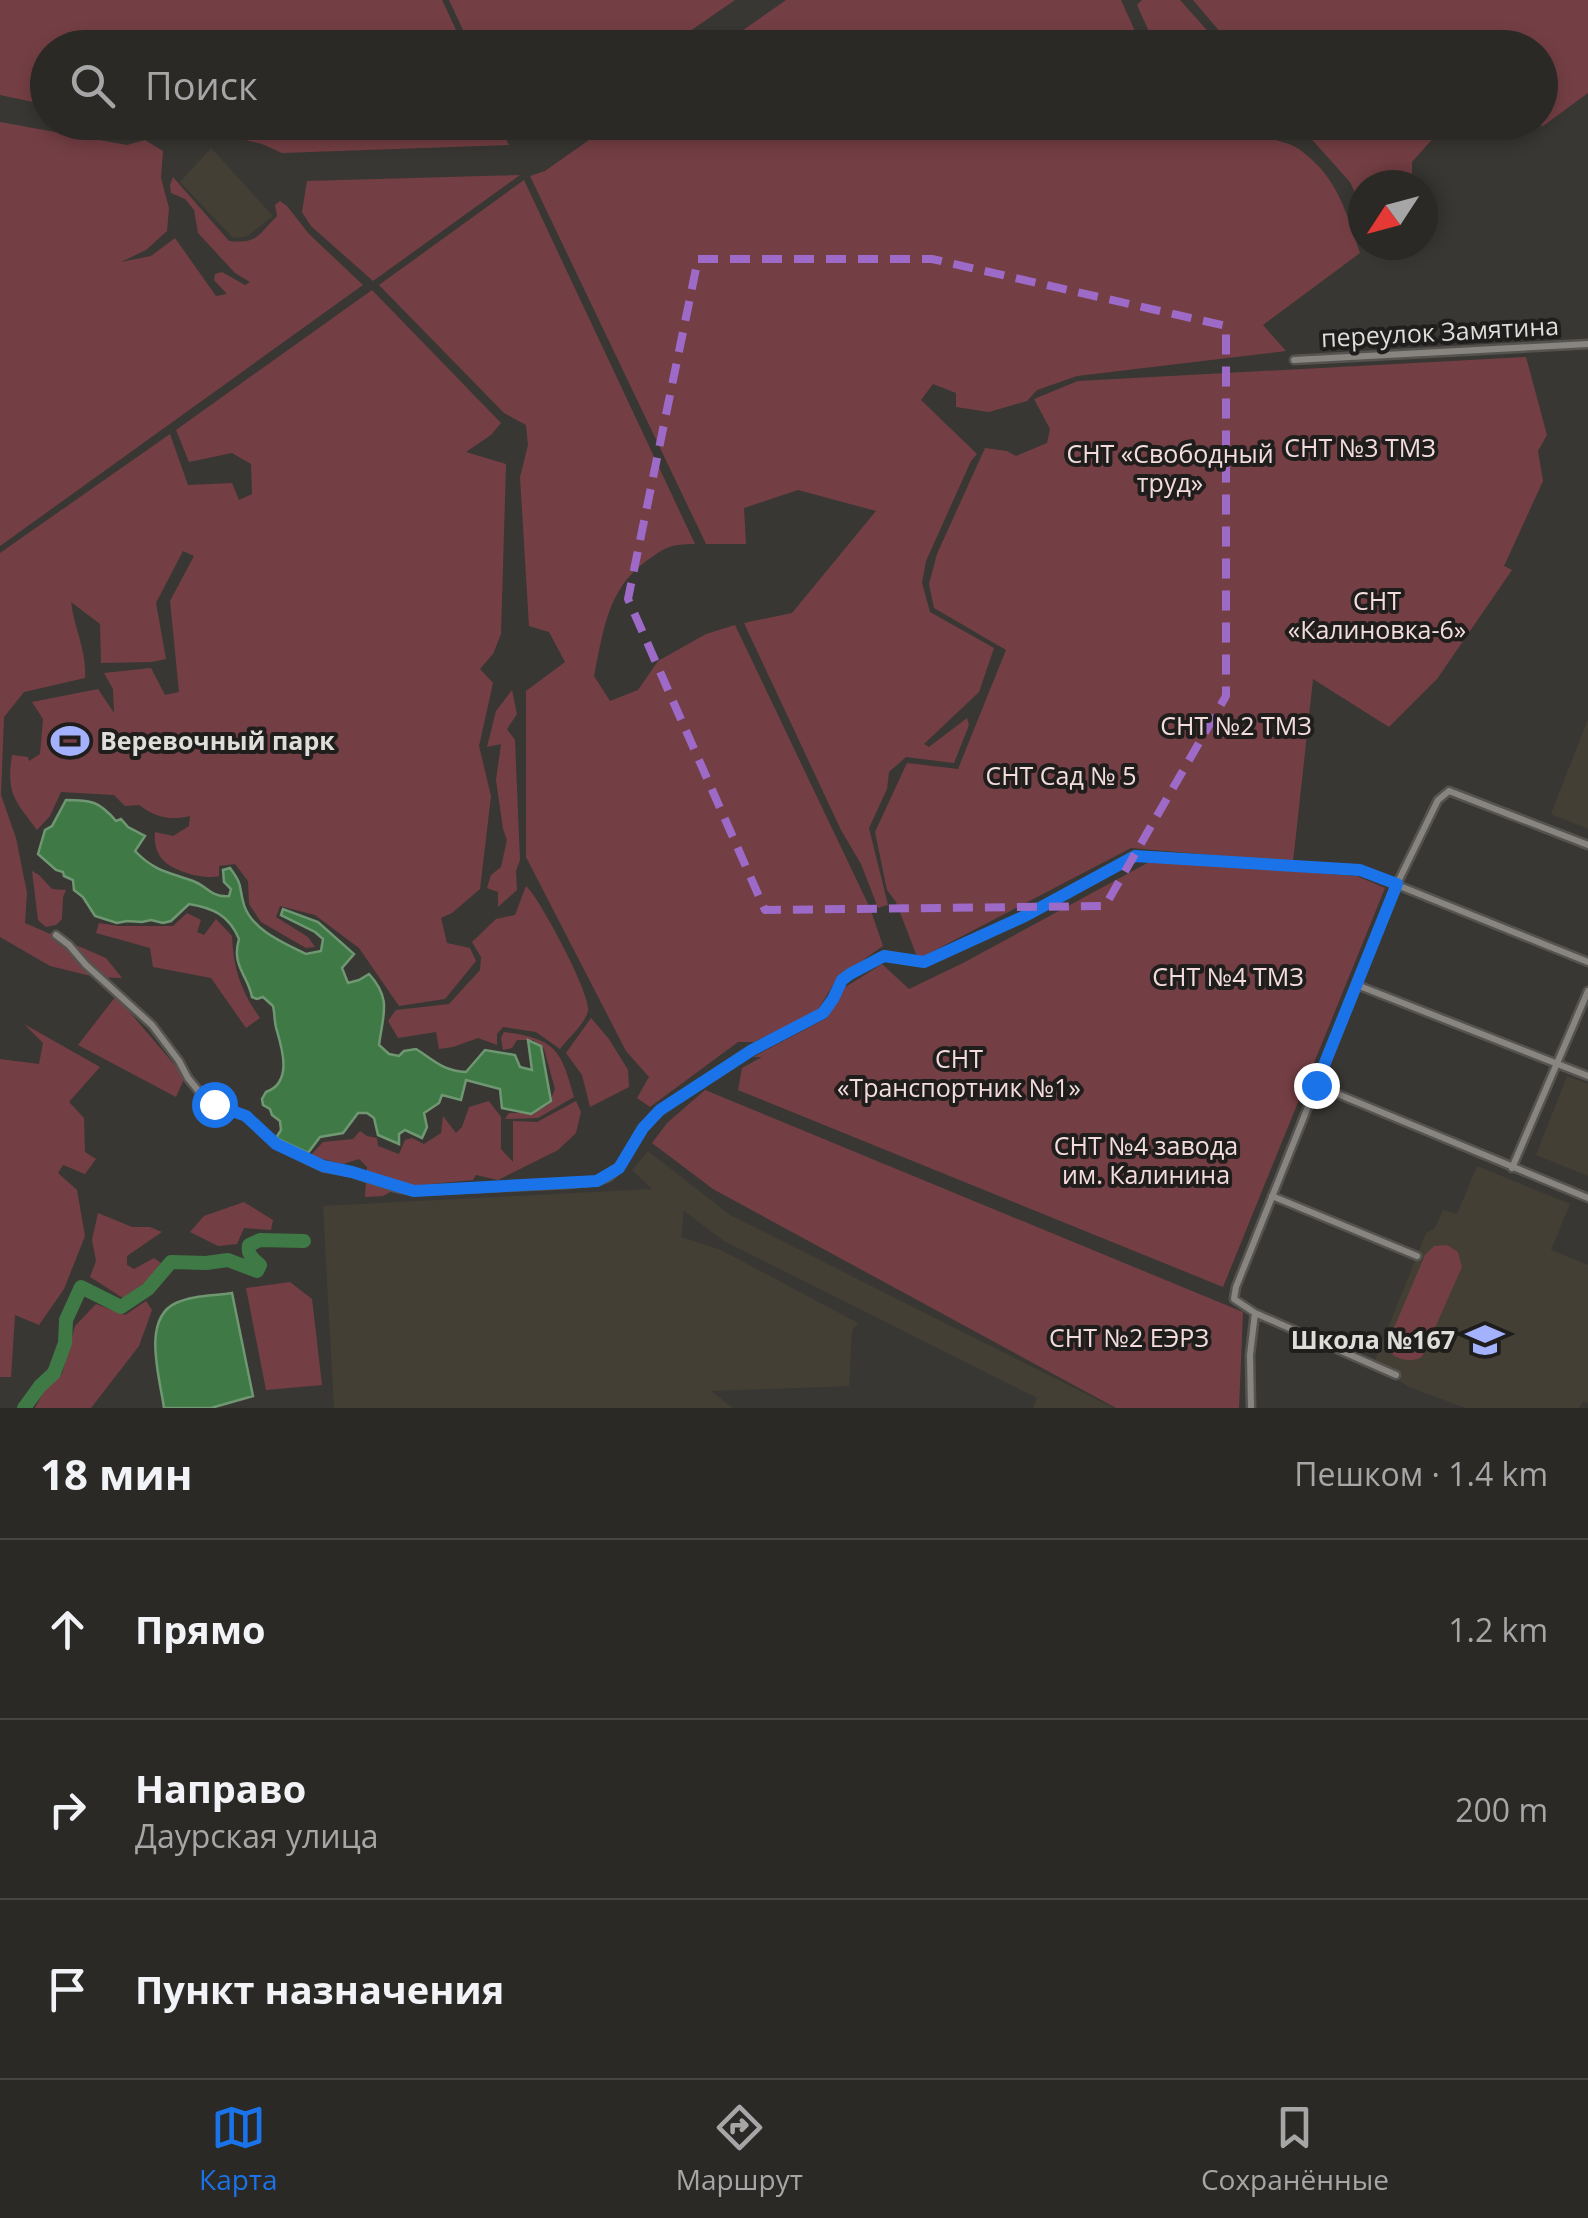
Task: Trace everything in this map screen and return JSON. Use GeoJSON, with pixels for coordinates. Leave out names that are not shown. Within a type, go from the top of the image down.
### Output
{"type":"FeatureCollection","features":[{"type":"Feature","properties":{"kind":"street","name":"переулок Замятина"},"geometry":{"type":"LineString","coordinates":[[1294,360],[1588,344]]}},
{"type":"Feature","properties":{"kind":"street"},"geometry":{"type":"LineString","coordinates":[[1396,1375],[1255,1313],[1234,1300],[1236,1288],[1397,884],[1442,794],[1449,791],[1588,845]]}},
{"type":"Feature","properties":{"kind":"street"},"geometry":{"type":"LineString","coordinates":[[56,935],[152,1025],[188,1078],[214,1104],[246,1116],[276,1144],[323,1166],[414,1191],[566,1184],[608,1176],[619,1168],[643,1128],[660,1110],[752,1050],[823,1013],[842,980],[850,974],[884,956],[924,962],[1025,916],[1135,856],[1360,870],[1588,962]]}},
{"type":"Feature","properties":{"kind":"street"},"geometry":{"type":"LineString","coordinates":[[1356,984],[1588,1076]]}},
{"type":"Feature","properties":{"kind":"street"},"geometry":{"type":"LineString","coordinates":[[1512,1168],[1588,991]]}},
{"type":"Feature","properties":{"kind":"street"},"geometry":{"type":"LineString","coordinates":[[1316,1085],[1588,1198]]}},
{"type":"Feature","properties":{"kind":"street"},"geometry":{"type":"LineString","coordinates":[[1272,1196],[1417,1256]]}},
{"type":"Feature","properties":{"kind":"street"},"geometry":{"type":"LineString","coordinates":[[1251,1408],[1250,1356],[1255,1313]]}},
{"type":"Feature","properties":{"kind":"highlighted area"},"geometry":{"type":"Polygon","coordinates":[[[698,259],[932,259],[1226,326],[1226,696],[1105,906],[765,910],[628,599],[698,259]]]}},
{"type":"Feature","properties":{"kind":"shaded area"},"geometry":{"type":"Polygon","coordinates":[[[211,148],[273,216],[246,237],[233,238],[180,182],[211,148]]]}},
{"type":"Feature","properties":{"kind":"shaded area"},"geometry":{"type":"Polygon","coordinates":[[[1588,719],[1588,829],[1551,814],[1588,719]]]}},
{"type":"Feature","properties":{"kind":"shaded area"},"geometry":{"type":"Polygon","coordinates":[[[66,800],[94,803],[116,821],[121,819],[145,836],[135,851],[142,858],[214,893],[229,896],[231,889],[224,882],[223,870],[230,868],[254,922],[306,954],[321,951],[323,939],[281,915],[283,909],[318,922],[354,954],[342,968],[348,983],[369,974],[381,991],[384,1007],[379,1045],[389,1054],[399,1056],[416,1049],[445,1067],[466,1072],[485,1050],[515,1055],[520,1067],[532,1070],[528,1040],[541,1046],[551,1101],[531,1114],[502,1108],[500,1089],[466,1080],[461,1100],[442,1095],[439,1103],[424,1113],[427,1127],[422,1138],[405,1130],[399,1134],[399,1144],[378,1135],[374,1118],[358,1113],[343,1133],[320,1137],[308,1153],[276,1138],[281,1130],[280,1121],[263,1105],[262,1099],[280,1081],[284,1066],[273,1006],[263,997],[252,997],[237,956],[239,939],[235,931],[219,914],[189,904],[171,921],[163,923],[117,923],[95,916],[74,890],[73,880],[38,854],[45,830],[52,826],[66,800]]]}},
{"type":"Feature","properties":{"kind":"shaded area"},"geometry":{"type":"Polygon","coordinates":[[[1567,1076],[1588,1084],[1588,1176],[1536,1155],[1567,1076]]]}},
{"type":"Feature","properties":{"kind":"shaded area"},"geometry":{"type":"Polygon","coordinates":[[[648,1151],[730,1215],[1114,1408],[1033,1408],[1037,1398],[724,1241],[684,1211],[681,1237],[721,1250],[858,1323],[852,1331],[849,1386],[711,1391],[733,1408],[334,1408],[323,1206],[652,1189],[632,1170],[648,1151]]]}},
{"type":"Feature","properties":{"kind":"shaded area","name":"Школа №167"},"geometry":{"type":"Polygon","coordinates":[[[1477,1166],[1570,1204],[1551,1250],[1588,1265],[1588,1403],[1583,1401],[1579,1408],[1465,1408],[1407,1386],[1374,1363],[1426,1233],[1435,1228],[1443,1210],[1457,1214],[1477,1166]]]}},
{"type":"Feature","properties":{"kind":"shaded area"},"geometry":{"type":"Polygon","coordinates":[[[232,1293],[253,1396],[211,1408],[164,1408],[155,1350],[159,1322],[165,1311],[190,1298],[232,1293]]]}},
{"type":"Feature","properties":{"kind":"green space"},"geometry":{"type":"Polygon","coordinates":[[[0,0],[442,0],[456,30],[30,30],[30,101],[0,95],[0,0]]]}},
{"type":"Feature","properties":{"kind":"green space"},"geometry":{"type":"Polygon","coordinates":[[[449,0],[735,0],[692,30],[463,30],[449,0]]]}},
{"type":"Feature","properties":{"kind":"green space"},"geometry":{"type":"Polygon","coordinates":[[[786,0],[1121,0],[1134,30],[743,30],[786,0]]]}},
{"type":"Feature","properties":{"kind":"green space"},"geometry":{"type":"Polygon","coordinates":[[[1142,0],[1180,0],[1207,30],[1148,30],[1137,5],[1142,0]]]}},
{"type":"Feature","properties":{"kind":"green space"},"geometry":{"type":"Polygon","coordinates":[[[1193,0],[1588,0],[1588,93],[1558,115],[1558,30],[1219,30],[1193,0]]]}},
{"type":"Feature","properties":{"kind":"green space"},"geometry":{"type":"Polygon","coordinates":[[[0,122],[30,127],[30,140],[99,140],[127,145],[145,140],[163,151],[161,178],[169,208],[167,231],[146,250],[121,262],[151,256],[175,238],[216,296],[227,294],[214,280],[215,274],[222,272],[245,285],[250,282],[235,273],[198,233],[194,210],[185,199],[171,193],[173,177],[229,241],[257,237],[277,216],[275,205],[280,201],[363,285],[0,546],[0,122]]]}},
{"type":"Feature","properties":{"kind":"green space"},"geometry":{"type":"Polygon","coordinates":[[[246,140],[506,140],[509,145],[282,153],[246,140]]]}},
{"type":"Feature","properties":{"kind":"green space"},"geometry":{"type":"Polygon","coordinates":[[[589,140],[1278,140],[1299,149],[1334,187],[1348,219],[1351,260],[1263,325],[1286,351],[1077,376],[1037,390],[1027,401],[989,412],[956,407],[956,393],[933,384],[921,400],[977,454],[926,561],[922,583],[930,612],[994,648],[979,692],[924,744],[929,747],[967,718],[969,725],[954,763],[906,757],[889,772],[887,789],[869,828],[888,905],[878,908],[861,864],[841,830],[744,623],[792,613],[876,511],[798,490],[744,508],[746,544],[706,544],[530,176],[545,171],[589,140]]]}},
{"type":"Feature","properties":{"kind":"green space"},"geometry":{"type":"Polygon","coordinates":[[[1312,140],[1432,140],[1412,162],[1412,170],[1348,170],[1348,180],[1312,140]]]}},
{"type":"Feature","properties":{"kind":"green space"},"geometry":{"type":"Polygon","coordinates":[[[520,175],[373,281],[311,226],[302,212],[307,181],[520,175]]]}},
{"type":"Feature","properties":{"kind":"green space"},"geometry":{"type":"Polygon","coordinates":[[[524,180],[695,544],[663,550],[632,573],[622,586],[609,613],[594,676],[610,701],[638,690],[658,661],[706,634],[735,625],[870,908],[883,946],[837,978],[818,1010],[754,1042],[738,1042],[650,1107],[637,1098],[649,1077],[626,1051],[526,857],[526,691],[565,662],[549,632],[529,626],[520,477],[528,445],[526,425],[504,413],[379,285],[524,180]]]}},
{"type":"Feature","properties":{"kind":"green space"},"geometry":{"type":"Polygon","coordinates":[[[372,290],[501,423],[466,452],[506,464],[501,634],[493,654],[480,669],[493,683],[479,746],[491,796],[480,889],[441,918],[447,943],[470,948],[476,961],[445,999],[399,1006],[359,948],[315,915],[280,906],[276,917],[308,937],[315,947],[306,948],[261,922],[249,904],[248,881],[235,864],[219,866],[219,876],[206,877],[183,872],[165,862],[156,848],[155,832],[173,836],[189,826],[190,816],[163,817],[139,805],[125,806],[114,795],[61,792],[50,816],[37,830],[23,811],[11,788],[10,768],[12,755],[28,757],[29,761],[40,754],[43,719],[32,702],[98,689],[114,713],[113,689],[104,673],[151,668],[165,695],[179,692],[170,601],[194,556],[183,551],[156,603],[166,659],[101,663],[100,624],[71,602],[85,678],[24,692],[4,717],[1,795],[16,838],[27,893],[25,923],[106,958],[122,978],[95,977],[50,966],[0,937],[0,553],[170,434],[188,485],[232,483],[239,500],[252,494],[251,464],[232,453],[189,462],[176,430],[372,290]]]}},
{"type":"Feature","properties":{"kind":"green space"},"geometry":{"type":"Polygon","coordinates":[[[1526,357],[1547,435],[1538,451],[1543,481],[1504,566],[1512,570],[1437,679],[1389,727],[1313,679],[1293,862],[1131,848],[918,959],[896,902],[887,890],[875,832],[907,763],[958,769],[1006,650],[934,608],[929,584],[937,554],[985,448],[1016,456],[1047,443],[1050,429],[1034,399],[1078,381],[1526,357]]]}},
{"type":"Feature","properties":{"kind":"green space"},"geometry":{"type":"Polygon","coordinates":[[[512,690],[517,714],[507,729],[515,740],[520,860],[517,890],[498,907],[498,892],[487,888],[491,875],[501,867],[507,840],[496,780],[501,744],[487,747],[496,711],[512,690]]]}},
{"type":"Feature","properties":{"kind":"green space"},"geometry":{"type":"Polygon","coordinates":[[[1151,861],[1357,876],[1385,888],[1223,1287],[738,1090],[742,1068],[762,1057],[753,1057],[827,1018],[844,988],[882,964],[909,989],[1151,861]]]}},
{"type":"Feature","properties":{"kind":"green space"},"geometry":{"type":"Polygon","coordinates":[[[32,871],[52,889],[66,890],[62,919],[56,925],[46,927],[38,920],[32,871]]]}},
{"type":"Feature","properties":{"kind":"green space"},"geometry":{"type":"Polygon","coordinates":[[[526,886],[552,926],[582,987],[588,1011],[576,1031],[560,1049],[536,1032],[503,1027],[497,1034],[497,1045],[478,1038],[439,1049],[436,1032],[398,1038],[388,1021],[396,1010],[449,1004],[480,970],[481,957],[472,942],[496,919],[515,915],[526,886]]]}},
{"type":"Feature","properties":{"kind":"green space"},"geometry":{"type":"Polygon","coordinates":[[[187,913],[201,920],[197,932],[204,935],[216,919],[232,936],[239,979],[260,1018],[246,1028],[211,978],[153,967],[150,948],[96,933],[99,923],[173,926],[187,913]]]}},
{"type":"Feature","properties":{"kind":"green space"},"geometry":{"type":"Polygon","coordinates":[[[116,996],[185,1077],[176,1097],[78,1045],[116,996]]]}},
{"type":"Feature","properties":{"kind":"green space"},"geometry":{"type":"Polygon","coordinates":[[[591,1018],[628,1070],[629,1087],[590,1107],[582,1075],[566,1053],[591,1018]]]}},
{"type":"Feature","properties":{"kind":"green space"},"geometry":{"type":"Polygon","coordinates":[[[24,1024],[100,1067],[69,1102],[84,1118],[85,1152],[96,1159],[85,1174],[63,1165],[58,1173],[77,1190],[85,1236],[64,1289],[39,1325],[15,1315],[11,1377],[0,1377],[0,1059],[39,1064],[43,1043],[24,1024]]]}},
{"type":"Feature","properties":{"kind":"green space"},"geometry":{"type":"Polygon","coordinates":[[[504,1032],[535,1038],[553,1049],[565,1068],[574,1097],[538,1118],[505,1119],[509,1113],[533,1113],[549,1104],[555,1089],[544,1049],[533,1040],[517,1040],[512,1048],[503,1050],[504,1032]]]}},
{"type":"Feature","properties":{"kind":"green space","name":"СНТ №2 ЕЭРЗ"},"geometry":{"type":"Polygon","coordinates":[[[705,1090],[1243,1312],[1239,1408],[1116,1408],[713,1189],[652,1143],[667,1123],[705,1090]]]}},
{"type":"Feature","properties":{"kind":"green space"},"geometry":{"type":"Polygon","coordinates":[[[489,1101],[501,1117],[501,1149],[513,1162],[513,1121],[537,1122],[576,1101],[581,1112],[576,1133],[558,1150],[498,1180],[476,1175],[473,1180],[399,1187],[383,1196],[365,1197],[367,1167],[359,1159],[343,1164],[310,1156],[323,1142],[353,1139],[360,1131],[377,1138],[378,1146],[399,1154],[405,1140],[412,1138],[424,1144],[441,1133],[443,1116],[456,1133],[469,1107],[489,1101]]]}},
{"type":"Feature","properties":{"kind":"green space"},"geometry":{"type":"Polygon","coordinates":[[[244,1202],[273,1220],[271,1230],[244,1228],[237,1244],[218,1246],[190,1232],[204,1216],[244,1202]]]}},
{"type":"Feature","properties":{"kind":"green space"},"geometry":{"type":"Polygon","coordinates":[[[98,1213],[132,1227],[162,1232],[127,1256],[127,1265],[134,1269],[154,1258],[161,1263],[147,1281],[123,1298],[90,1277],[96,1261],[92,1240],[98,1213]]]}},
{"type":"Feature","properties":{"kind":"green space"},"geometry":{"type":"Polygon","coordinates":[[[1447,1245],[1458,1252],[1462,1267],[1422,1357],[1400,1359],[1393,1355],[1388,1342],[1425,1255],[1434,1246],[1447,1245]]]}},
{"type":"Feature","properties":{"kind":"green space"},"geometry":{"type":"Polygon","coordinates":[[[290,1282],[312,1299],[322,1385],[266,1390],[246,1288],[290,1282]]]}},
{"type":"Feature","properties":{"kind":"green space"},"geometry":{"type":"Polygon","coordinates":[[[146,1301],[152,1310],[139,1346],[91,1408],[35,1408],[45,1389],[62,1374],[75,1326],[96,1304],[125,1315],[146,1301]]]}},
{"type":"Feature","properties":{"kind":"waterway"},"geometry":{"type":"LineString","coordinates":[[24,1408],[54,1373],[65,1343],[66,1320],[81,1287],[121,1307],[148,1289],[171,1262],[228,1260],[257,1271],[260,1265],[250,1254],[249,1245],[260,1240],[304,1241]]}},
{"type":"Feature","properties":{"kind":"place","name":"Веревочный парк"},"geometry":{"type":"Point","coordinates":[70,741]}},
{"type":"Feature","properties":{"kind":"place","name":"Школа №167"},"geometry":{"type":"Point","coordinates":[1485,1340]}},
{"type":"Feature","properties":{"kind":"route"},"geometry":{"type":"LineString","coordinates":[[214,1104],[246,1116],[276,1144],[323,1166],[394,1187],[414,1191],[597,1181],[619,1168],[643,1128],[660,1110],[752,1050],[823,1013],[842,980],[850,974],[884,956],[924,962],[1025,916],[1135,856],[1360,870],[1397,884],[1316,1085]]}},
{"type":"Feature","properties":{"kind":"park label","name":"СНТ №3 ТМЗ"},"geometry":{"type":"Point","coordinates":[1360,448]}},
{"type":"Feature","properties":{"kind":"park label","name":"СНТ «Свободный труд»"},"geometry":{"type":"Point","coordinates":[1170,468]}},
{"type":"Feature","properties":{"kind":"park label","name":"СНТ «Калиновка-6»"},"geometry":{"type":"Point","coordinates":[1377,616]}},
{"type":"Feature","properties":{"kind":"park label","name":"СНТ №2 ТМЗ"},"geometry":{"type":"Point","coordinates":[1236,726]}},
{"type":"Feature","properties":{"kind":"park label","name":"СНТ Сад № 5"},"geometry":{"type":"Point","coordinates":[1061,776]}},
{"type":"Feature","properties":{"kind":"park label","name":"СНТ №4 ТМЗ"},"geometry":{"type":"Point","coordinates":[1228,977]}},
{"type":"Feature","properties":{"kind":"park label","name":"СНТ «Транспортник №1»"},"geometry":{"type":"Point","coordinates":[959,1074]}},
{"type":"Feature","properties":{"kind":"park label","name":"СНТ №4 завода им. Калинина"},"geometry":{"type":"Point","coordinates":[1146,1160]}}]}
